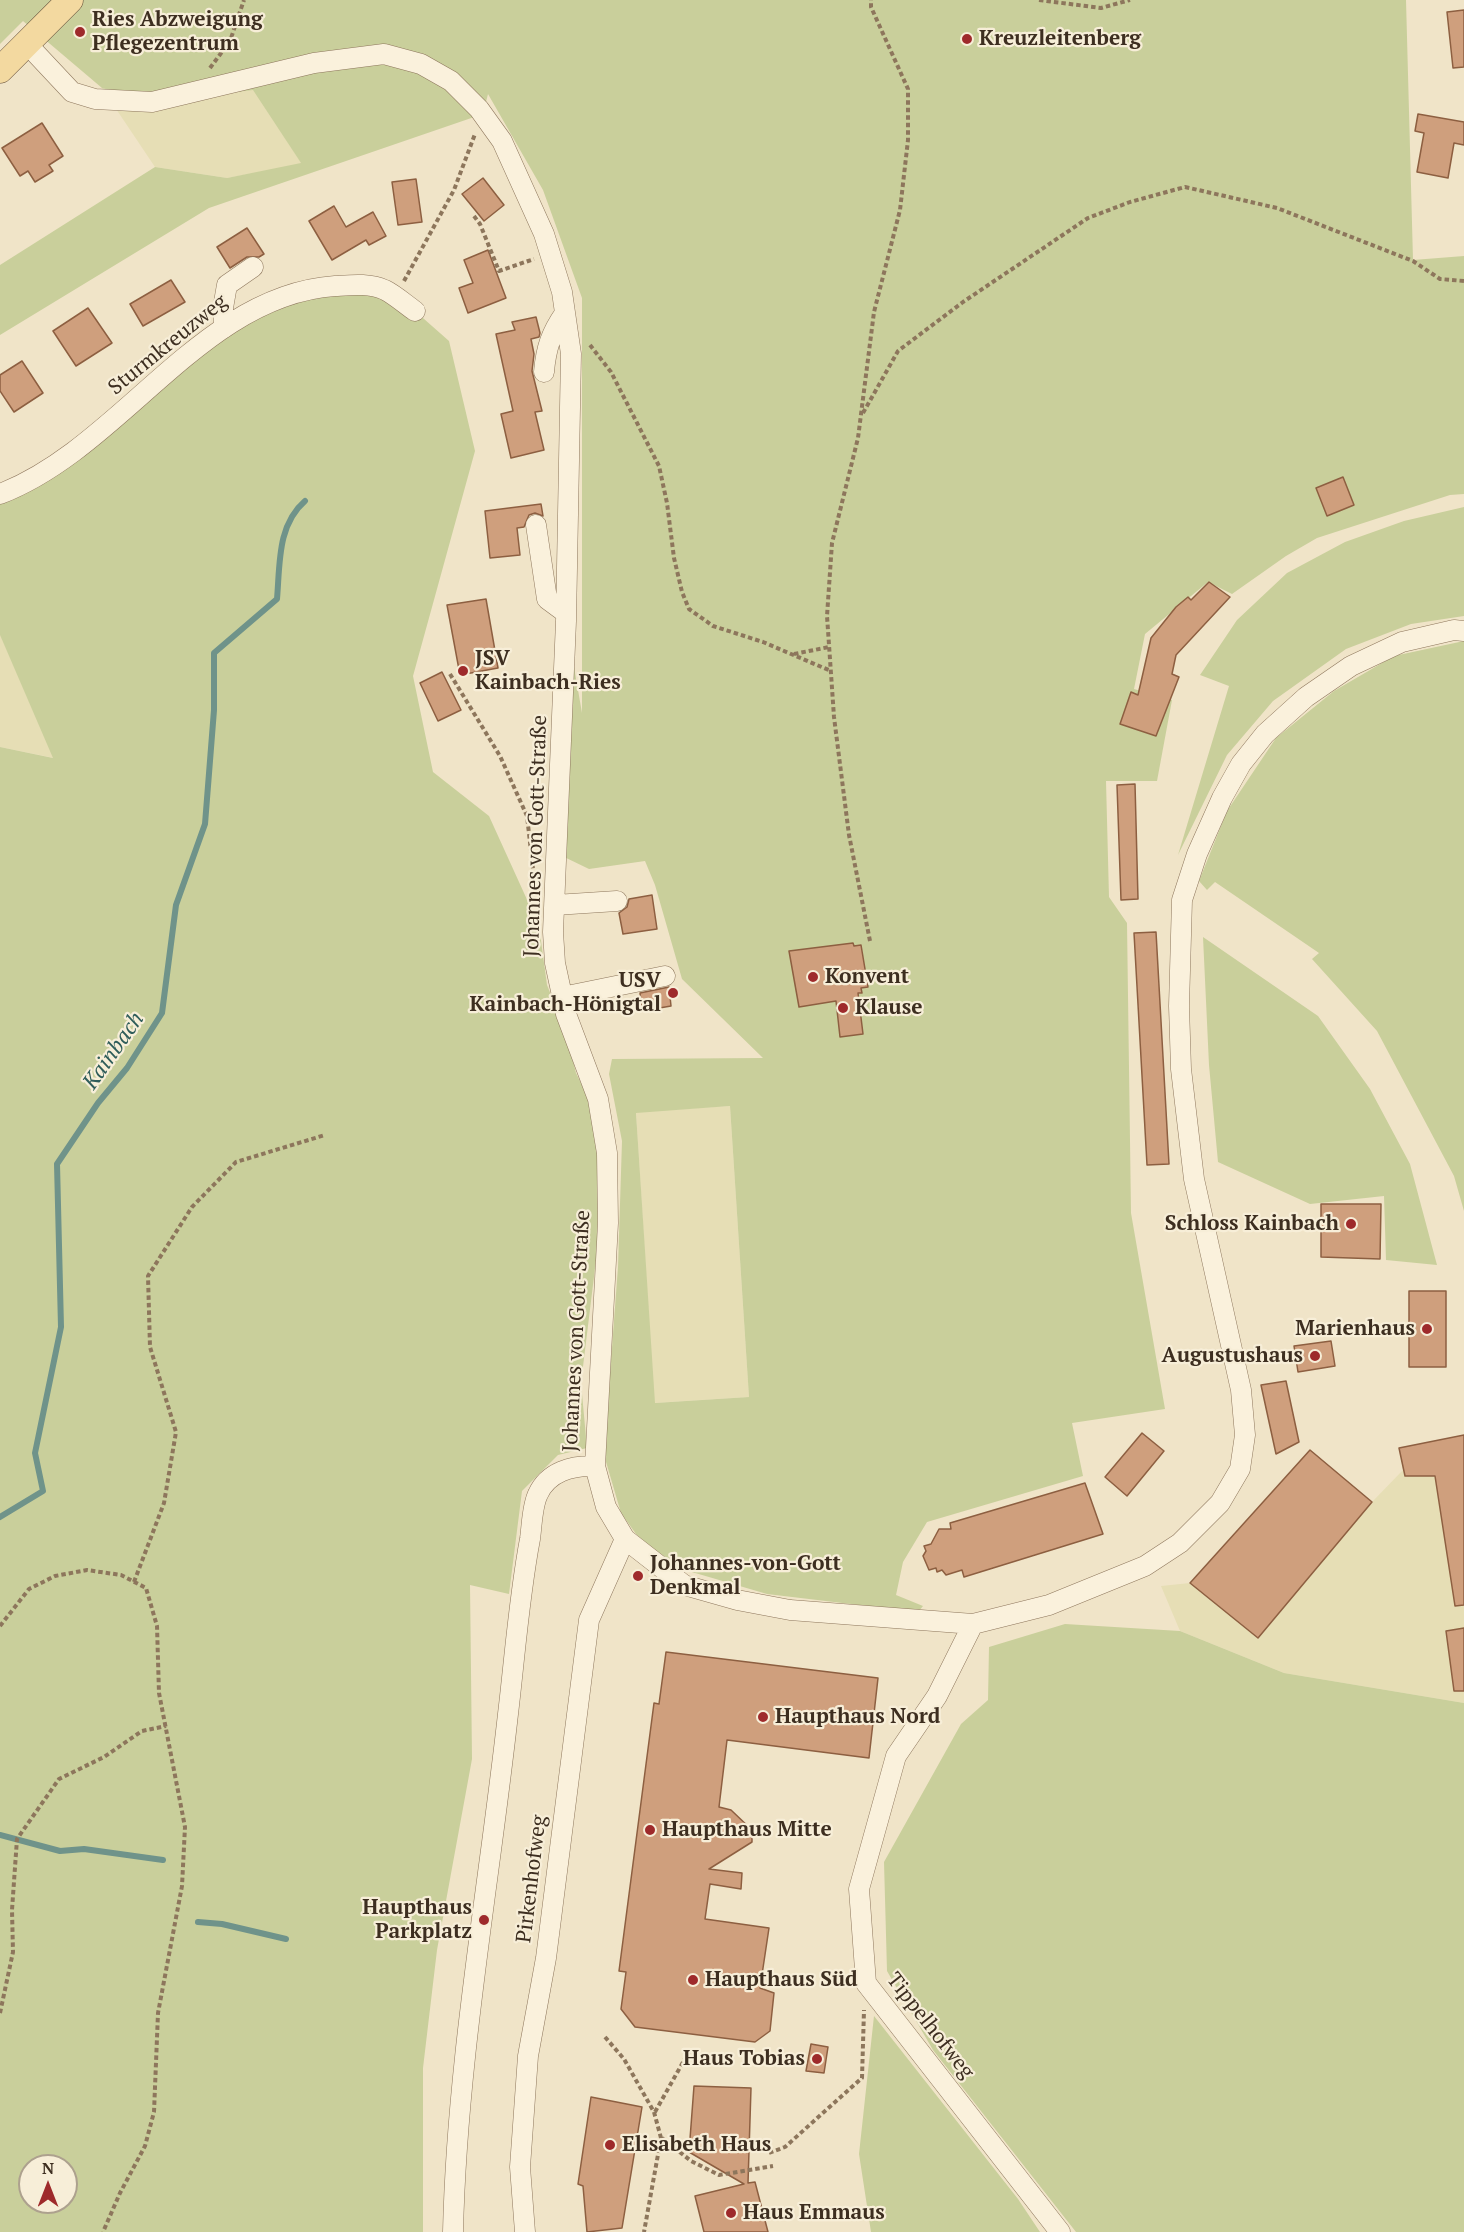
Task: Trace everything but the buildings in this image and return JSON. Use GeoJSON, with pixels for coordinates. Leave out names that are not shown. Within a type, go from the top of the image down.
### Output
{"type":"FeatureCollection","features":[{"type":"Feature","properties":{"kind":"main road"},"geometry":{"type":"LineString","coordinates":[[0,70],[70,0]]}},
{"type":"Feature","properties":{"kind":"street","name":"Johannes von Gott-Straße"},"geometry":{"type":"LineString","coordinates":[[27,44],[72,92],[95,99],[152,102],[314,63],[384,54],[421,64],[452,81],[483,114],[502,141],[550,254],[565,313],[572,354],[555,963],[562,997],[598,1100],[607,1153],[608,1223],[595,1466],[606,1507],[625,1539],[684,1585],[737,1600],[790,1610],[973,1624],[1049,1605],[1145,1566],[1180,1543],[1201,1525],[1220,1503],[1239,1469],[1245,1435],[1241,1390],[1194,1179],[1181,1069],[1179,1006],[1182,900],[1197,854],[1222,798],[1241,764],[1265,734],[1306,697],[1351,666],[1402,642],[1454,630],[1464,631]]}},
{"type":"Feature","properties":{"kind":"street"},"geometry":{"type":"LineString","coordinates":[[224,328],[223,308],[227,285],[253,267]]}},
{"type":"Feature","properties":{"kind":"street","name":"Sturmkreuzweg"},"geometry":{"type":"LineString","coordinates":[[0,494],[17,487],[73,453],[224,328],[247,312],[287,294],[313,287],[360,285],[385,290],[415,311]]}},
{"type":"Feature","properties":{"kind":"street"},"geometry":{"type":"LineString","coordinates":[[544,372],[546,352],[552,332],[565,313]]}},
{"type":"Feature","properties":{"kind":"street"},"geometry":{"type":"LineString","coordinates":[[536,525],[547,598],[566,613]]}},
{"type":"Feature","properties":{"kind":"street"},"geometry":{"type":"LineString","coordinates":[[555,905],[617,901]]}},
{"type":"Feature","properties":{"kind":"street"},"geometry":{"type":"LineString","coordinates":[[562,997],[665,976]]}},
{"type":"Feature","properties":{"kind":"street"},"geometry":{"type":"LineString","coordinates":[[453,2232],[454,2164],[496,1818],[519,1595],[538,1495],[552,1477],[567,1469],[595,1466]]}},
{"type":"Feature","properties":{"kind":"street","name":"Pirkenhofweg"},"geometry":{"type":"LineString","coordinates":[[525,2232],[520,2167],[528,2056],[546,1958],[589,1620],[625,1539]]}},
{"type":"Feature","properties":{"kind":"street","name":"Tippelhofweg"},"geometry":{"type":"LineString","coordinates":[[973,1624],[937,1696],[896,1756],[859,1889],[866,1983],[1060,2232]]}},
{"type":"Feature","properties":{"kind":"path"},"geometry":{"type":"LineString","coordinates":[[193,92],[230,41],[244,0]]}},
{"type":"Feature","properties":{"kind":"path"},"geometry":{"type":"LineString","coordinates":[[870,942],[849,835],[827,616],[832,543],[861,417],[874,312],[900,210],[908,140],[908,89],[871,7],[871,0]]}},
{"type":"Feature","properties":{"kind":"path"},"geometry":{"type":"LineString","coordinates":[[1039,0],[1101,8],[1130,0]]}},
{"type":"Feature","properties":{"kind":"path"},"geometry":{"type":"LineString","coordinates":[[394,297],[454,190],[483,114]]}},
{"type":"Feature","properties":{"kind":"path"},"geometry":{"type":"LineString","coordinates":[[861,417],[898,351],[963,302],[1088,218],[1130,202],[1185,188],[1277,208],[1413,261],[1440,279],[1464,281]]}},
{"type":"Feature","properties":{"kind":"path"},"geometry":{"type":"LineString","coordinates":[[474,216],[480,224],[499,271],[550,254]]}},
{"type":"Feature","properties":{"kind":"path"},"geometry":{"type":"LineString","coordinates":[[611,372],[659,466],[674,558],[682,592],[689,609],[713,626],[763,642],[831,671]]}},
{"type":"Feature","properties":{"kind":"path"},"geometry":{"type":"LineString","coordinates":[[793,655],[829,647]]}},
{"type":"Feature","properties":{"kind":"path"},"geometry":{"type":"LineString","coordinates":[[450,674],[500,756],[527,816],[535,882]]}},
{"type":"Feature","properties":{"kind":"path"},"geometry":{"type":"LineString","coordinates":[[134,1582],[164,1503],[176,1432],[150,1347],[148,1276],[192,1207],[236,1162],[325,1135]]}},
{"type":"Feature","properties":{"kind":"path"},"geometry":{"type":"LineString","coordinates":[[0,1626],[28,1589],[55,1576],[87,1570],[121,1575],[146,1588],[157,1626],[159,1693],[185,1827],[182,1886],[158,2013],[154,2112],[145,2146],[120,2193],[103,2232]]}},
{"type":"Feature","properties":{"kind":"path"},"geometry":{"type":"LineString","coordinates":[[0,2013],[13,1952],[12,1910],[17,1839],[58,1779],[104,1757],[142,1731],[166,1726]]}},
{"type":"Feature","properties":{"kind":"path"},"geometry":{"type":"LineString","coordinates":[[769,2153],[784,2147],[862,2078],[866,1983]]}},
{"type":"Feature","properties":{"kind":"path"},"geometry":{"type":"LineString","coordinates":[[605,2037],[624,2059],[654,2112],[662,2138],[644,2232]]}},
{"type":"Feature","properties":{"kind":"path"},"geometry":{"type":"LineString","coordinates":[[654,2112],[691,2048]]}},
{"type":"Feature","properties":{"kind":"path"},"geometry":{"type":"LineString","coordinates":[[662,2138],[691,2161],[719,2175],[773,2166]]}},
{"type":"Feature","properties":{"kind":"shaded area"},"geometry":{"type":"Polygon","coordinates":[[[102,88],[152,102],[254,89],[302,164],[227,178],[155,167],[102,88]]]}},
{"type":"Feature","properties":{"kind":"shaded area"},"geometry":{"type":"Polygon","coordinates":[[[1,636],[54,758],[0,747],[1,636]]]}},
{"type":"Feature","properties":{"kind":"shaded area"},"geometry":{"type":"Polygon","coordinates":[[[730,1106],[749,1397],[654,1403],[636,1112],[730,1106]]]}},
{"type":"Feature","properties":{"kind":"shaded area"},"geometry":{"type":"Polygon","coordinates":[[[1464,1435],[1464,1703],[1284,1673],[1180,1631],[1161,1586],[1190,1583],[1258,1638],[1372,1502],[1403,1470],[1399,1448],[1464,1435]]]}},
{"type":"Feature","properties":{"kind":"green space"},"geometry":{"type":"Polygon","coordinates":[[[0,0],[1406,0],[1413,260],[1464,256],[1464,494],[1450,495],[1317,538],[1286,556],[1232,594],[1208,582],[1145,634],[1134,689],[1172,700],[1157,781],[1106,781],[1109,897],[1127,923],[1131,1213],[1165,1409],[1072,1423],[1083,1476],[927,1522],[903,1562],[896,1595],[923,1606],[918,1612],[767,1594],[685,1570],[653,1549],[636,1534],[621,1513],[604,1455],[618,1267],[622,1141],[609,1074],[612,1059],[763,1058],[682,979],[655,885],[645,861],[589,869],[558,854],[566,621],[582,713],[582,298],[543,190],[488,94],[483,114],[209,208],[0,335],[0,265],[155,167],[227,178],[301,163],[253,90],[152,102],[102,88],[23,21],[0,44],[0,0]],[[853,944],[789,951],[799,1007],[862,993],[861,988],[868,987],[861,945],[854,946],[853,944]],[[730,1106],[636,1113],[655,1403],[749,1397],[730,1106]]]}},
{"type":"Feature","properties":{"kind":"green space"},"geometry":{"type":"Polygon","coordinates":[[[360,284],[415,311],[449,341],[475,451],[413,676],[433,772],[489,816],[539,926],[547,985],[566,1032],[576,1073],[590,1101],[599,1157],[597,1252],[581,1383],[587,1448],[558,1455],[522,1491],[509,1594],[470,1585],[472,1759],[437,1950],[423,2068],[423,2232],[0,2232],[0,747],[53,758],[0,635],[0,494],[247,312],[360,284]]]}},
{"type":"Feature","properties":{"kind":"green space"},"geometry":{"type":"Polygon","coordinates":[[[1464,507],[1464,616],[1411,624],[1346,649],[1273,701],[1227,755],[1178,855],[1229,686],[1200,675],[1237,620],[1287,573],[1345,542],[1404,521],[1464,507]]]}},
{"type":"Feature","properties":{"kind":"green space"},"geometry":{"type":"Polygon","coordinates":[[[1464,641],[1464,1211],[1454,1176],[1377,1031],[1312,959],[1319,953],[1215,882],[1207,890],[1199,881],[1227,811],[1276,738],[1334,691],[1394,656],[1464,641]]]}},
{"type":"Feature","properties":{"kind":"green space"},"geometry":{"type":"Polygon","coordinates":[[[1203,937],[1318,1016],[1370,1089],[1410,1164],[1437,1265],[1386,1260],[1384,1196],[1310,1204],[1218,1162],[1209,1065],[1203,937]]]}},
{"type":"Feature","properties":{"kind":"green space"},"geometry":{"type":"Polygon","coordinates":[[[1065,1624],[1180,1631],[1284,1673],[1464,1703],[1464,2232],[1076,2232],[933,2050],[887,1971],[884,1862],[961,1724],[988,1700],[989,1647],[1065,1624]]]}},
{"type":"Feature","properties":{"kind":"green space"},"geometry":{"type":"Polygon","coordinates":[[[874,2016],[1018,2199],[1040,2232],[871,2232],[859,2154],[874,2016]]]}},
{"type":"Feature","properties":{"kind":"waterway","name":"Kainbach"},"geometry":{"type":"LineString","coordinates":[[0,1517],[43,1491],[35,1453],[61,1327],[57,1164],[98,1103],[127,1068],[162,1013],[176,905],[205,824],[214,710],[214,653],[277,599],[280,559],[285,534],[289,522],[305,501]]}},
{"type":"Feature","properties":{"kind":"waterway"},"geometry":{"type":"LineString","coordinates":[[0,1835],[60,1851],[84,1849],[163,1860]]}},
{"type":"Feature","properties":{"kind":"waterway"},"geometry":{"type":"LineString","coordinates":[[198,1922],[222,1924],[286,1939]]}},
{"type":"Feature","properties":{"kind":"place","name":"Ries Abzweigung Pflegezentrum"},"geometry":{"type":"Point","coordinates":[80,32]}},
{"type":"Feature","properties":{"kind":"place","name":"Kreuzleitenberg"},"geometry":{"type":"Point","coordinates":[967,39]}},
{"type":"Feature","properties":{"kind":"place","name":"JSV Kainbach-Ries"},"geometry":{"type":"Point","coordinates":[463,671]}},
{"type":"Feature","properties":{"kind":"place","name":"Konvent"},"geometry":{"type":"Point","coordinates":[813,977]}},
{"type":"Feature","properties":{"kind":"place","name":"USV Kainbach-Hönigtal"},"geometry":{"type":"Point","coordinates":[673,993]}},
{"type":"Feature","properties":{"kind":"place","name":"Klause"},"geometry":{"type":"Point","coordinates":[843,1008]}},
{"type":"Feature","properties":{"kind":"place","name":"Schloss Kainbach"},"geometry":{"type":"Point","coordinates":[1351,1224]}},
{"type":"Feature","properties":{"kind":"place","name":"Marienhaus"},"geometry":{"type":"Point","coordinates":[1427,1329]}},
{"type":"Feature","properties":{"kind":"place","name":"Augustushaus"},"geometry":{"type":"Point","coordinates":[1315,1356]}},
{"type":"Feature","properties":{"kind":"place","name":"Johannes-von-Gott Denkmal"},"geometry":{"type":"Point","coordinates":[638,1576]}},
{"type":"Feature","properties":{"kind":"place","name":"Haupthaus Nord"},"geometry":{"type":"Point","coordinates":[763,1717]}},
{"type":"Feature","properties":{"kind":"place","name":"Haupthaus Mitte"},"geometry":{"type":"Point","coordinates":[650,1830]}},
{"type":"Feature","properties":{"kind":"place","name":"Haupthaus Parkplatz"},"geometry":{"type":"Point","coordinates":[484,1920]}},
{"type":"Feature","properties":{"kind":"place","name":"Haupthaus Süd"},"geometry":{"type":"Point","coordinates":[693,1980]}},
{"type":"Feature","properties":{"kind":"place","name":"Haus Tobias"},"geometry":{"type":"Point","coordinates":[817,2059]}},
{"type":"Feature","properties":{"kind":"place","name":"Elisabeth Haus"},"geometry":{"type":"Point","coordinates":[610,2145]}},
{"type":"Feature","properties":{"kind":"place","name":"Haus Emmaus"},"geometry":{"type":"Point","coordinates":[731,2213]}}]}
